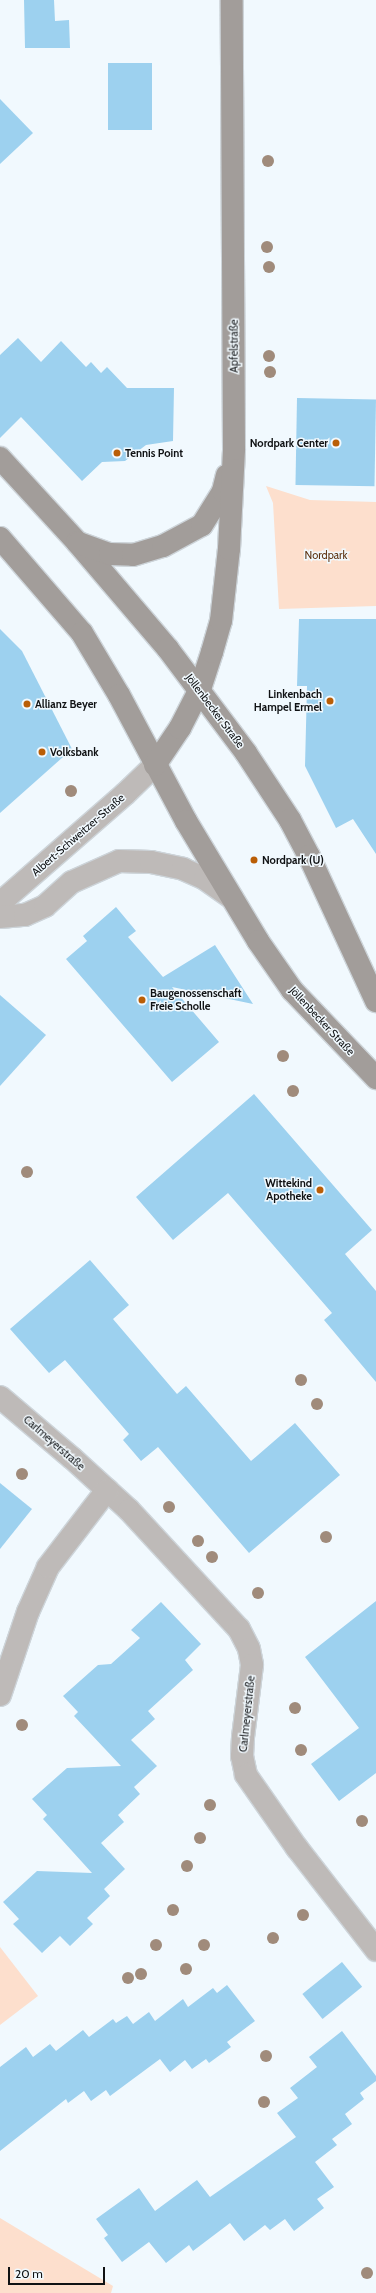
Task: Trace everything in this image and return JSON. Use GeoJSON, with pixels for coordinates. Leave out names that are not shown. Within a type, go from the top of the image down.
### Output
{"type":"FeatureCollection","features":[{"type":"Feature","properties":{"kind":"main road","name":"Apfelstraße"},"geometry":{"type":"LineString","coordinates":[[155,765],[180,728],[200,689],[221,621],[229,549],[234,449],[232,0]]}},
{"type":"Feature","properties":{"kind":"main road"},"geometry":{"type":"LineString","coordinates":[[77,542],[110,554],[133,555],[163,546],[202,525],[223,491],[234,449]]}},
{"type":"Feature","properties":{"kind":"main road","name":"Jöllenbecker Straße"},"geometry":{"type":"LineString","coordinates":[[0,458],[77,542],[200,689],[246,753],[290,820],[376,1001]]}},
{"type":"Feature","properties":{"kind":"main road","name":"Jöllenbecker Straße"},"geometry":{"type":"LineString","coordinates":[[0,538],[82,633],[119,695],[155,765],[232,898],[292,990],[376,1078]]}},
{"type":"Feature","properties":{"kind":"street","name":"Albert-Schweitzer-Straße"},"geometry":{"type":"LineString","coordinates":[[0,903],[125,794],[155,765]]}},
{"type":"Feature","properties":{"kind":"street"},"geometry":{"type":"LineString","coordinates":[[0,917],[25,915],[45,906],[72,882],[119,861],[151,862],[183,869],[205,879],[232,898]]}},
{"type":"Feature","properties":{"kind":"street","name":"Carlmeyerstraße"},"geometry":{"type":"LineString","coordinates":[[0,1397],[108,1490],[150,1530],[239,1629],[249,1650],[252,1665],[243,1736],[242,1756],[246,1775],[285,1831],[376,1950]]}},
{"type":"Feature","properties":{"kind":"street"},"geometry":{"type":"LineString","coordinates":[[0,1695],[28,1612],[48,1567],[108,1490]]}},
{"type":"Feature","properties":{"kind":"green space","name":"Nordpark"},"geometry":{"type":"Polygon","coordinates":[[[266,486],[310,500],[376,502],[376,606],[279,609],[273,503],[266,486]]]}},
{"type":"Feature","properties":{"kind":"green space"},"geometry":{"type":"Polygon","coordinates":[[[0,1947],[38,1996],[0,2025],[0,1947]]]}},
{"type":"Feature","properties":{"kind":"green space"},"geometry":{"type":"Polygon","coordinates":[[[0,2218],[113,2286],[111,2293],[0,2293],[0,2218]]]}},
{"type":"Feature","properties":{"kind":"building"},"geometry":{"type":"Polygon","coordinates":[[[24,0],[54,0],[55,21],[69,20],[70,48],[25,48],[24,0]]]}},
{"type":"Feature","properties":{"kind":"building"},"geometry":{"type":"Polygon","coordinates":[[[108,63],[152,63],[152,130],[108,130],[108,63]]]}},
{"type":"Feature","properties":{"kind":"building"},"geometry":{"type":"Polygon","coordinates":[[[0,99],[33,133],[0,164],[0,99]]]}},
{"type":"Feature","properties":{"kind":"building"},"geometry":{"type":"Polygon","coordinates":[[[18,338],[41,362],[61,341],[86,367],[91,362],[101,373],[107,367],[127,388],[174,388],[173,441],[146,445],[125,461],[102,462],[82,481],[21,417],[0,438],[0,355],[18,338]]]}},
{"type":"Feature","properties":{"kind":"building","name":"Nordpark Center"},"geometry":{"type":"Polygon","coordinates":[[[297,398],[376,399],[374,486],[295,485],[297,398]]]}},
{"type":"Feature","properties":{"kind":"building"},"geometry":{"type":"Polygon","coordinates":[[[299,619],[376,619],[376,854],[353,819],[336,828],[305,766],[307,686],[297,686],[299,619]]]}},
{"type":"Feature","properties":{"kind":"building"},"geometry":{"type":"Polygon","coordinates":[[[0,629],[22,651],[72,749],[0,813],[0,629]]]}},
{"type":"Feature","properties":{"kind":"building","name":"Baugenossenschaft Freie Scholle"},"geometry":{"type":"Polygon","coordinates":[[[116,907],[136,931],[128,937],[163,977],[215,945],[253,1004],[172,987],[219,1042],[172,1082],[66,959],[87,941],[83,936],[116,907]]]}},
{"type":"Feature","properties":{"kind":"building"},"geometry":{"type":"Polygon","coordinates":[[[0,995],[46,1035],[0,1086],[0,995]]]}},
{"type":"Feature","properties":{"kind":"building"},"geometry":{"type":"Polygon","coordinates":[[[254,1094],[372,1230],[345,1254],[376,1291],[376,1382],[324,1320],[332,1313],[228,1193],[173,1240],[136,1197],[254,1094]]]}},
{"type":"Feature","properties":{"kind":"building"},"geometry":{"type":"Polygon","coordinates":[[[90,1260],[129,1305],[113,1319],[177,1394],[186,1386],[251,1461],[295,1423],[340,1475],[249,1553],[158,1447],[141,1461],[123,1440],[129,1434],[65,1360],[49,1373],[10,1329],[90,1260]]]}},
{"type":"Feature","properties":{"kind":"building"},"geometry":{"type":"Polygon","coordinates":[[[0,1483],[32,1509],[0,1549],[0,1483]]]}},
{"type":"Feature","properties":{"kind":"building"},"geometry":{"type":"Polygon","coordinates":[[[376,1601],[376,1773],[339,1801],[311,1764],[359,1728],[305,1657],[376,1601]]]}},
{"type":"Feature","properties":{"kind":"building"},"geometry":{"type":"Polygon","coordinates":[[[161,1602],[201,1644],[185,1660],[193,1670],[148,1711],[155,1719],[131,1740],[157,1766],[134,1787],[140,1794],[118,1815],[124,1822],[101,1843],[125,1869],[104,1889],[110,1896],[87,1918],[93,1924],[70,1946],[60,1936],[42,1953],[13,1924],[19,1919],[3,1902],[37,1871],[92,1873],[43,1819],[47,1815],[32,1799],[67,1768],[121,1766],[74,1716],[78,1712],[63,1696],[98,1665],[111,1664],[140,1638],[131,1630],[161,1602]]]}},
{"type":"Feature","properties":{"kind":"building"},"geometry":{"type":"Polygon","coordinates":[[[342,1962],[362,1987],[323,2019],[302,1994],[342,1962]]]}},
{"type":"Feature","properties":{"kind":"building"},"geometry":{"type":"Polygon","coordinates":[[[227,1985],[255,2021],[227,2042],[231,2047],[209,2063],[206,2059],[192,2069],[185,2060],[170,2072],[160,2059],[110,2096],[106,2090],[91,2101],[84,2091],[68,2103],[66,2099],[0,2151],[0,2067],[26,2047],[33,2057],[50,2044],[56,2051],[83,2030],[89,2037],[113,2019],[116,2023],[127,2016],[133,2024],[149,2012],[155,2021],[183,1999],[188,2007],[213,1988],[217,1993],[227,1985]]]}},
{"type":"Feature","properties":{"kind":"building"},"geometry":{"type":"Polygon","coordinates":[[[342,2031],[376,2076],[376,2081],[360,2093],[364,2099],[345,2114],[352,2124],[332,2139],[337,2145],[315,2162],[334,2187],[317,2199],[324,2208],[294,2231],[285,2219],[270,2230],[265,2225],[244,2241],[230,2223],[193,2251],[189,2245],[166,2263],[149,2242],[122,2262],[104,2238],[108,2235],[96,2219],[139,2188],[155,2211],[197,2180],[210,2197],[296,2137],[277,2113],[298,2098],[290,2088],[317,2067],[309,2057],[342,2031]]]}},
{"type":"Feature","properties":{"kind":"place","name":"Nordpark Center"},"geometry":{"type":"Point","coordinates":[336,443]}},
{"type":"Feature","properties":{"kind":"place","name":"Tennis Point"},"geometry":{"type":"Point","coordinates":[117,453]}},
{"type":"Feature","properties":{"kind":"place","name":"Linkenbach Hampel Ermel"},"geometry":{"type":"Point","coordinates":[330,701]}},
{"type":"Feature","properties":{"kind":"place","name":"Allianz Beyer"},"geometry":{"type":"Point","coordinates":[27,704]}},
{"type":"Feature","properties":{"kind":"place","name":"Volksbank"},"geometry":{"type":"Point","coordinates":[42,752]}},
{"type":"Feature","properties":{"kind":"place","name":"Nordpark (U)"},"geometry":{"type":"Point","coordinates":[254,860]}},
{"type":"Feature","properties":{"kind":"place","name":"Baugenossenschaft Freie Scholle"},"geometry":{"type":"Point","coordinates":[142,1000]}},
{"type":"Feature","properties":{"kind":"place","name":"Wittekind Apotheke"},"geometry":{"type":"Point","coordinates":[320,1190]}}]}
